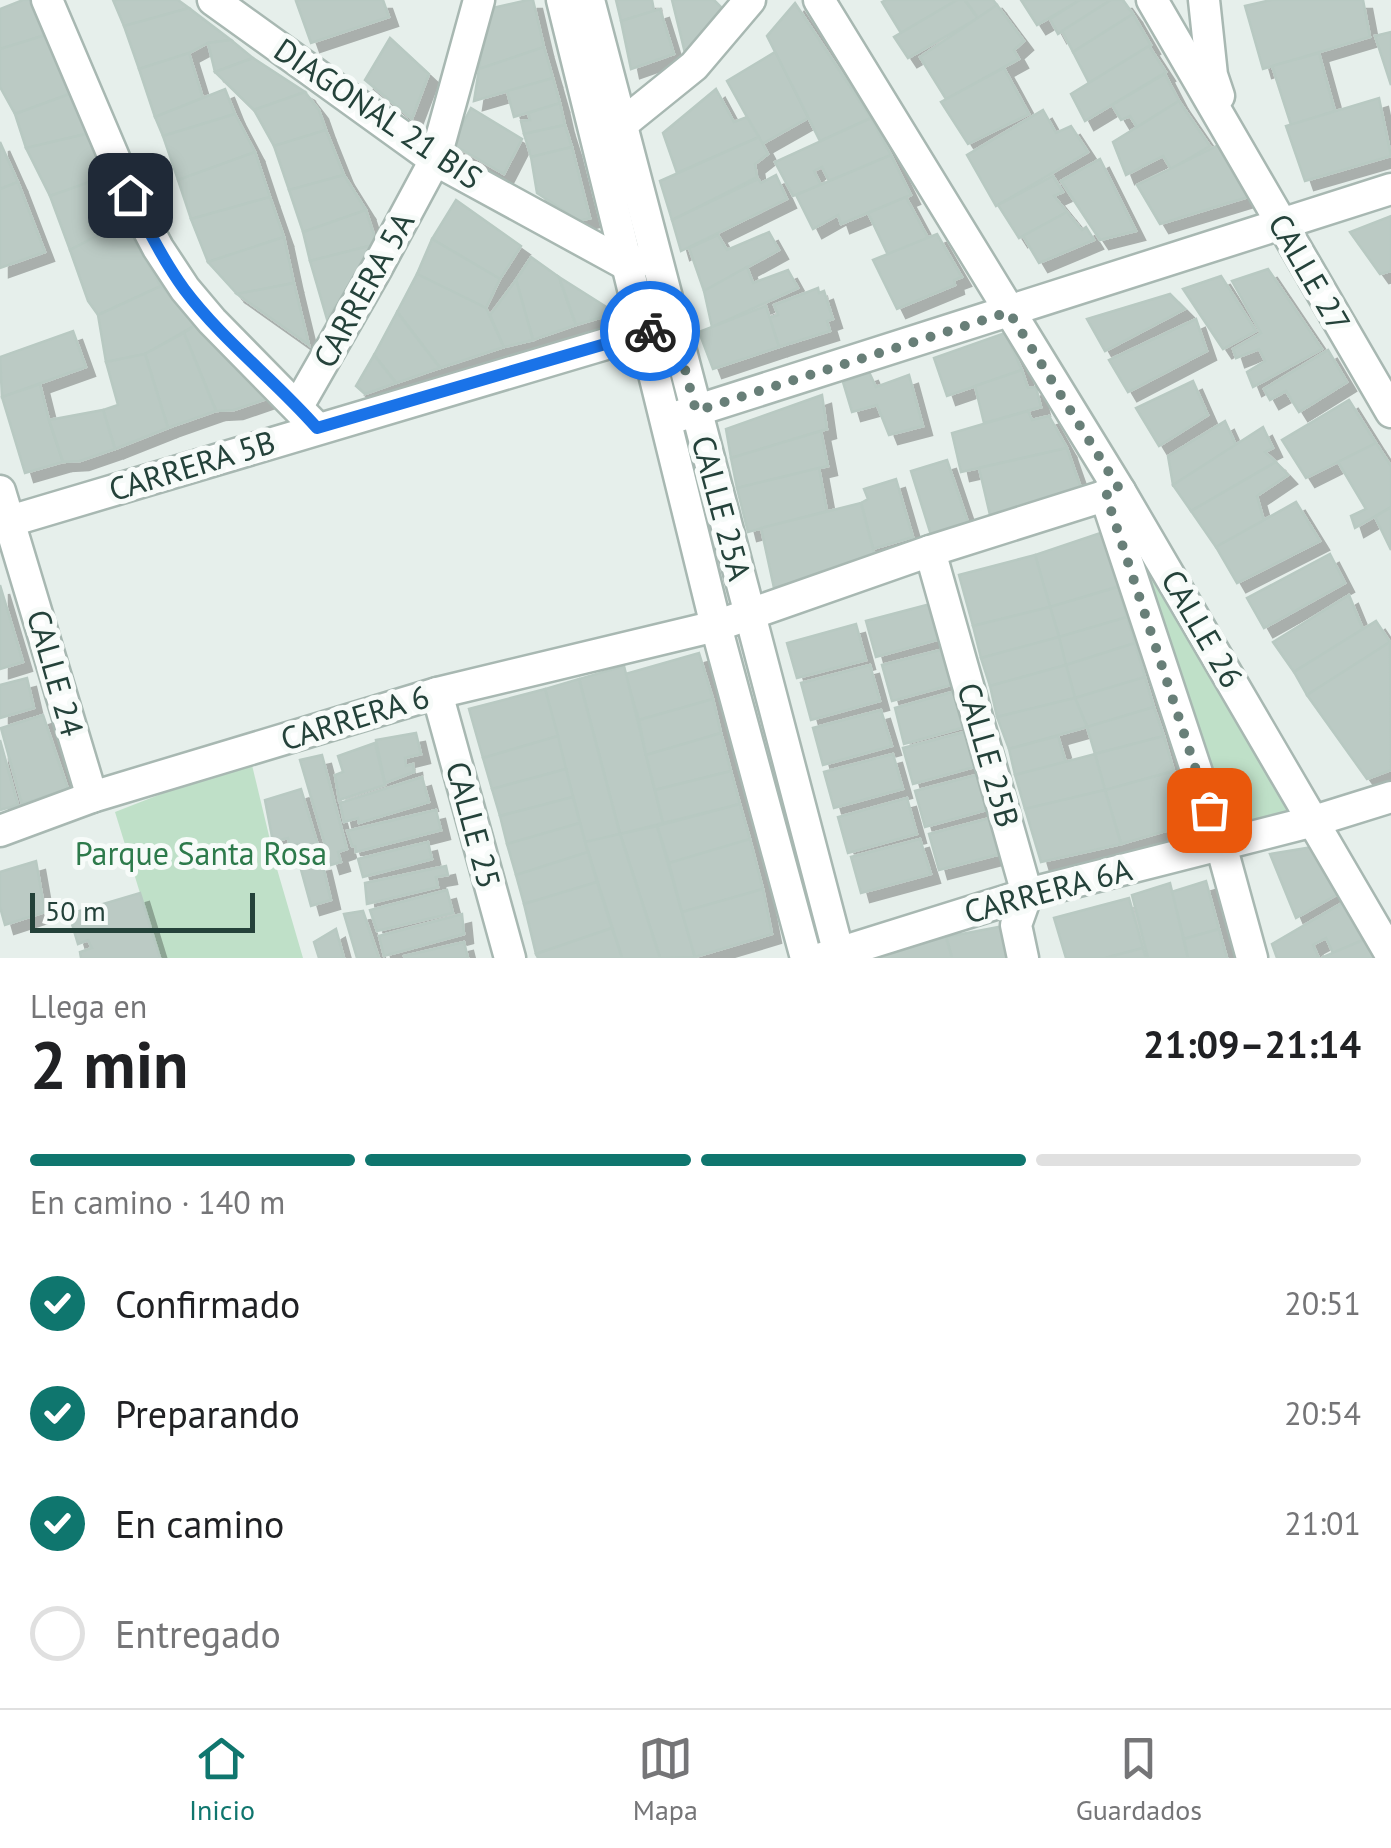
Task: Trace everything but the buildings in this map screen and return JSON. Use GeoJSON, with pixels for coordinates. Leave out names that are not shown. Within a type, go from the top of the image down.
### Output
{"type":"FeatureCollection","features":[{"type":"Feature","properties":{"kind":"street"},"geometry":{"type":"LineString","coordinates":[[47,0],[130,195],[158,248],[212,321],[308,417]]}},
{"type":"Feature","properties":{"kind":"street","name":"DIAGONAL 21 BIS"},"geometry":{"type":"LineString","coordinates":[[213,0],[435,160],[641,260]]}},
{"type":"Feature","properties":{"kind":"street","name":"CARRERA 5A"},"geometry":{"type":"LineString","coordinates":[[308,417],[377,268],[435,160],[478,0]]}},
{"type":"Feature","properties":{"kind":"street","name":"CALLE 25A"},"geometry":{"type":"LineString","coordinates":[[562,0],[608,132],[641,260],[658,328],[666,419],[716,626],[806,958]]}},
{"type":"Feature","properties":{"kind":"street","name":"CALLE 25A"},"geometry":{"type":"LineString","coordinates":[[589,0],[608,132]]}},
{"type":"Feature","properties":{"kind":"street"},"geometry":{"type":"LineString","coordinates":[[608,132],[694,66],[750,0]]}},
{"type":"Feature","properties":{"kind":"street","name":"CALLE 26"},"geometry":{"type":"LineString","coordinates":[[819,0],[1391,955]]}},
{"type":"Feature","properties":{"kind":"street","name":"CALLE 27"},"geometry":{"type":"LineString","coordinates":[[1152,0],[1391,412]]}},
{"type":"Feature","properties":{"kind":"street","name":"CALLE 27"},"geometry":{"type":"LineString","coordinates":[[1204,0],[1212,75],[1230,132]]}},
{"type":"Feature","properties":{"kind":"street"},"geometry":{"type":"LineString","coordinates":[[666,419],[1391,189]]}},
{"type":"Feature","properties":{"kind":"street","name":"CARRERA 5B"},"geometry":{"type":"LineString","coordinates":[[5,523],[308,417],[658,328]]}},
{"type":"Feature","properties":{"kind":"street","name":"CALLE 25A"},"geometry":{"type":"LineString","coordinates":[[658,328],[696,411],[834,956]]}},
{"type":"Feature","properties":{"kind":"street","name":"CALLE 24"},"geometry":{"type":"LineString","coordinates":[[0,491],[5,523],[92,798]]}},
{"type":"Feature","properties":{"kind":"street"},"geometry":{"type":"LineString","coordinates":[[1113,493],[1252,958]]}},
{"type":"Feature","properties":{"kind":"street","name":"CARRERA 6"},"geometry":{"type":"LineString","coordinates":[[0,832],[92,798],[437,693],[749,616],[930,551],[1113,493]]}},
{"type":"Feature","properties":{"kind":"street","name":"CALLE 25B"},"geometry":{"type":"LineString","coordinates":[[930,551],[1027,894],[1016,925],[1024,958]]}},
{"type":"Feature","properties":{"kind":"street","name":"CALLE 25"},"geometry":{"type":"LineString","coordinates":[[437,693],[510,958]]}},
{"type":"Feature","properties":{"kind":"street","name":"CARRERA 6A"},"geometry":{"type":"LineString","coordinates":[[834,956],[1027,894],[1314,822],[1391,797]]}},
{"type":"Feature","properties":{"kind":"green space"},"geometry":{"type":"Polygon","coordinates":[[[1117,505],[1294,811],[1227,831],[1117,505]]]}},
{"type":"Feature","properties":{"kind":"green space","name":"Parque Santa Rosa"},"geometry":{"type":"Polygon","coordinates":[[[252,765],[303,958],[160,958],[115,812],[220,771],[252,765]]]}},
{"type":"Feature","properties":{"kind":"way so far"},"geometry":{"type":"LineString","coordinates":[[650,331],[673,324],[696,411],[1009,312],[1120,490],[1106,495],[1209,810]]}},
{"type":"Feature","properties":{"kind":"route"},"geometry":{"type":"LineString","coordinates":[[130,195],[185,289],[317,428],[650,331]]}}]}
